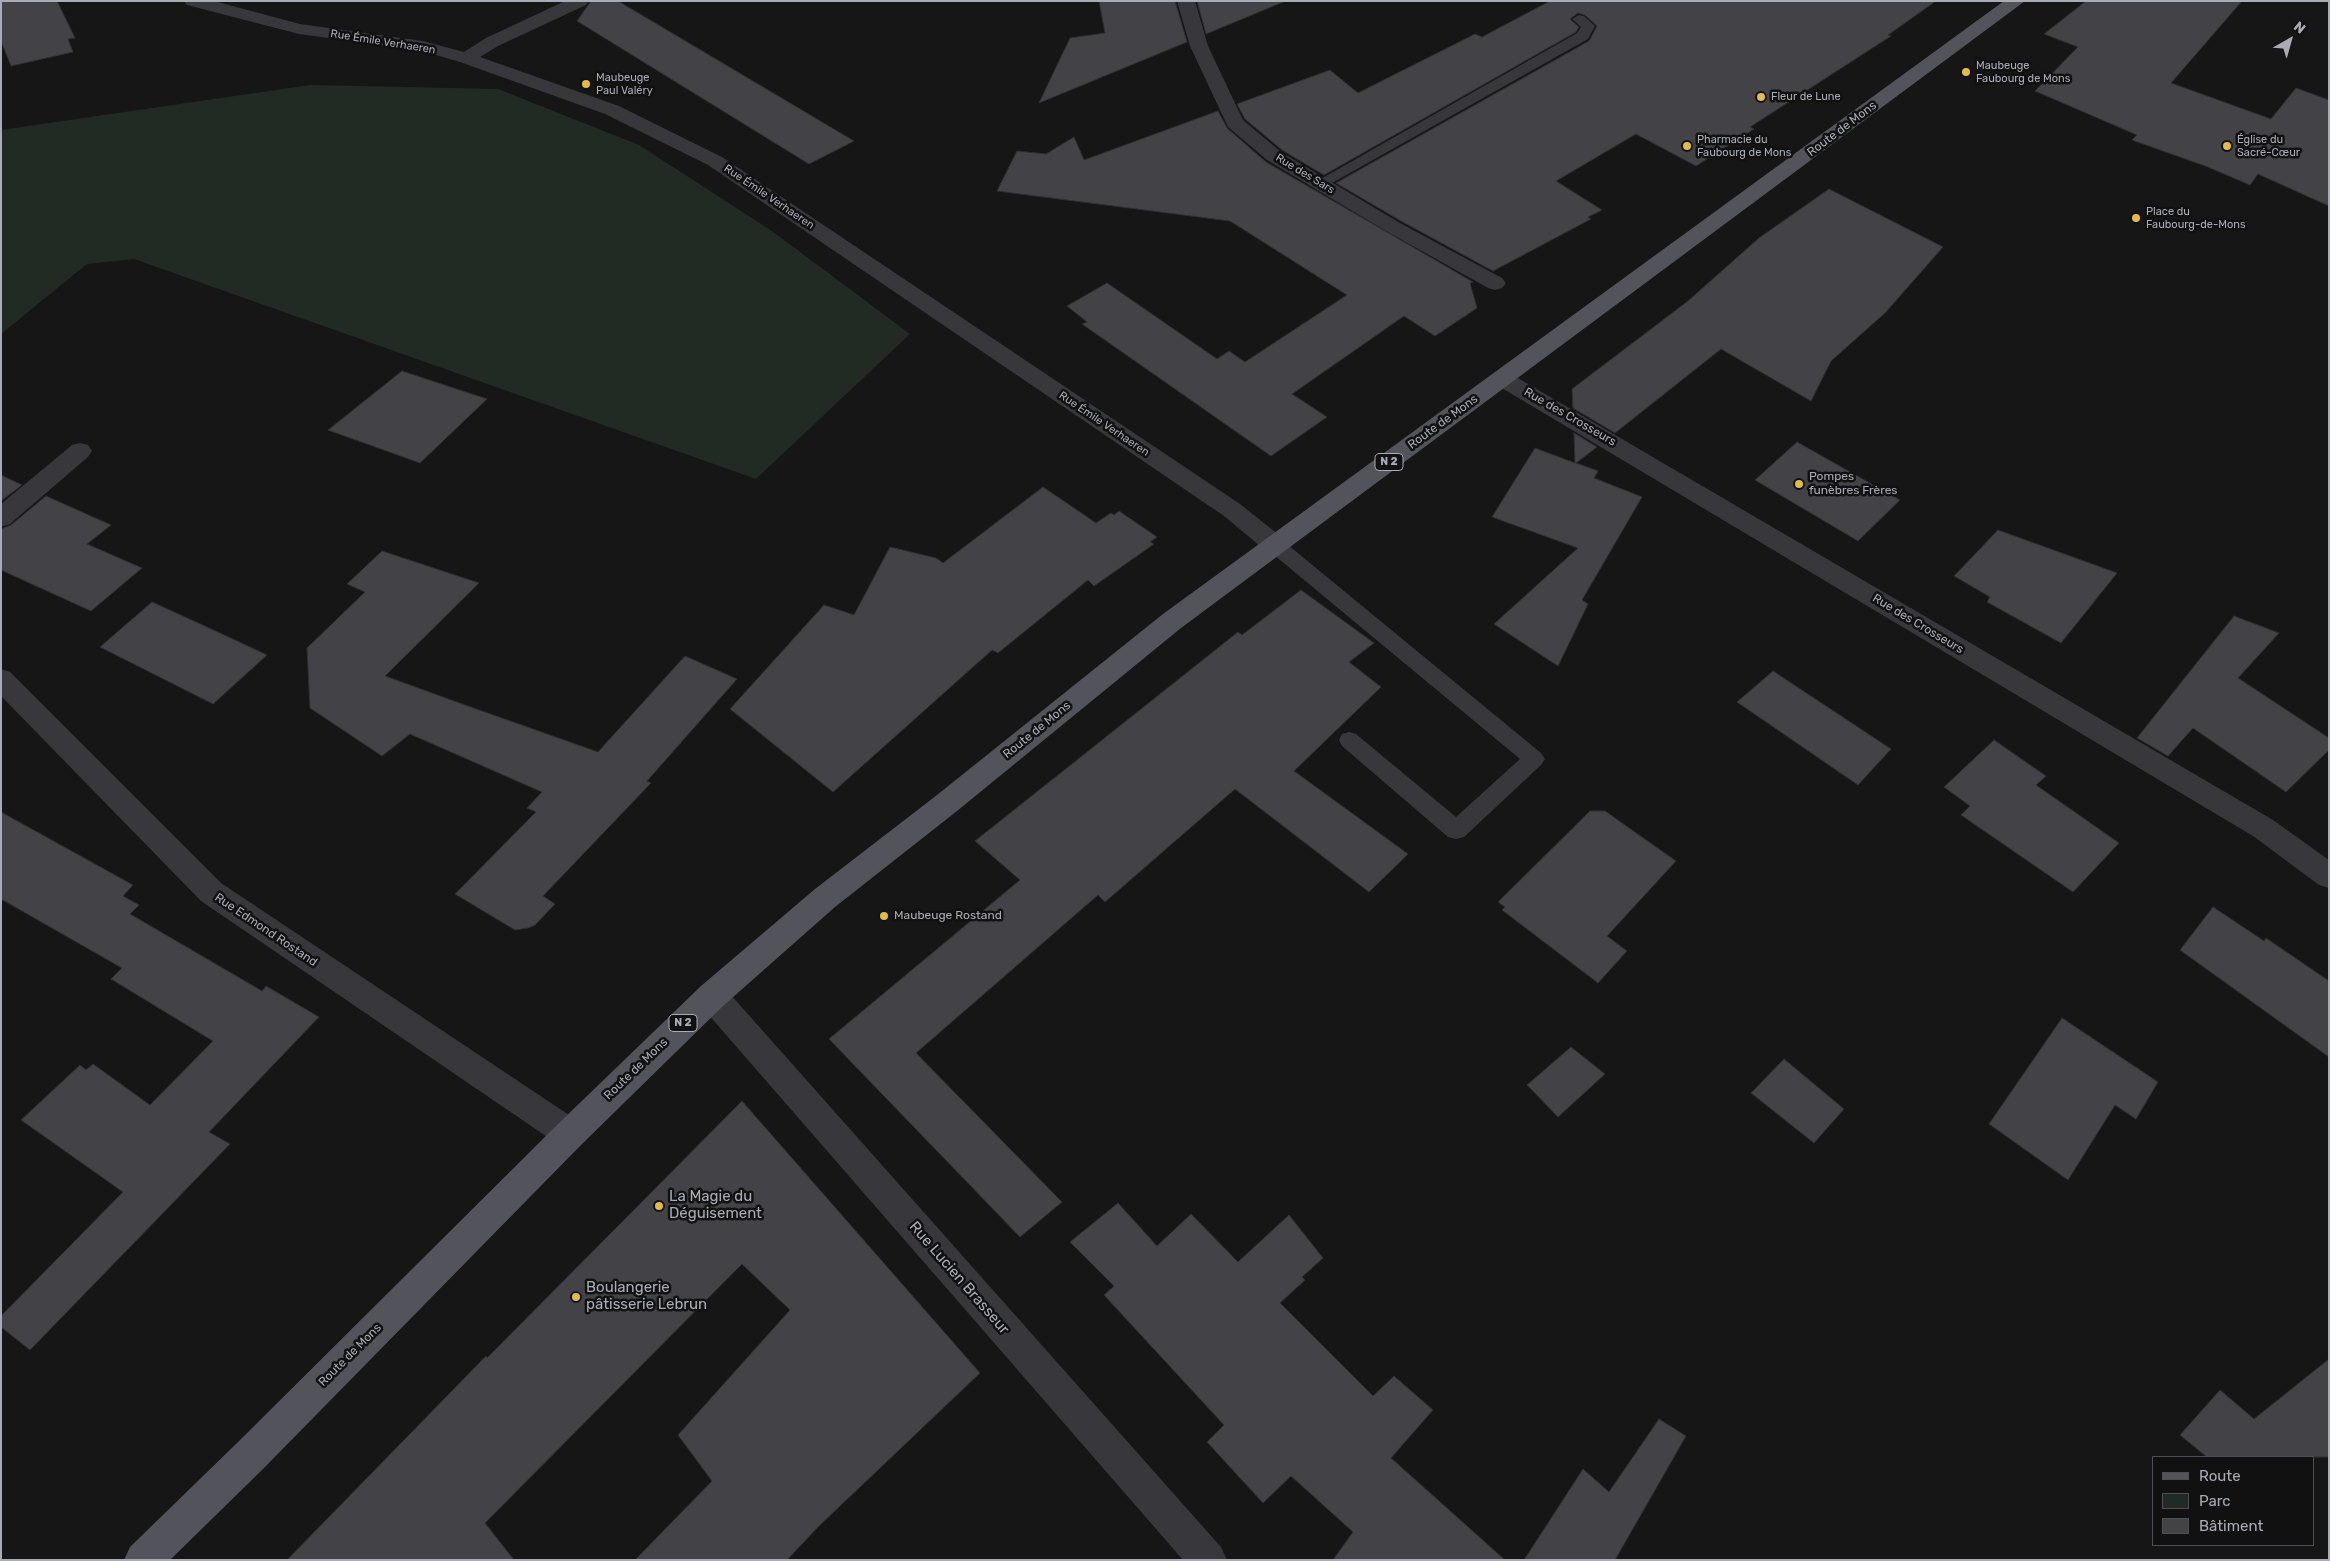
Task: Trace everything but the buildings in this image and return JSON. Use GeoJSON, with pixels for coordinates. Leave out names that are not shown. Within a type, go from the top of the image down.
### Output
{"type":"FeatureCollection","features":[{"type":"Feature","properties":{"kind":"main road","name":"Route de Mons"},"geometry":{"type":"LineString","coordinates":[[143,1560],[250,1456],[570,1134],[712,996],[824,898],[947,803],[1172,621],[2016,1]]}},
{"type":"Feature","properties":{"kind":"street","name":"Rue Émile Verhaeren"},"geometry":{"type":"LineString","coordinates":[[193,1],[299,30],[423,46],[466,58],[612,110],[715,161],[1232,510],[1275,545]]}},
{"type":"Feature","properties":{"kind":"street"},"geometry":{"type":"LineString","coordinates":[[466,58],[492,42],[580,1]]}},
{"type":"Feature","properties":{"kind":"street","name":"Rue des Sars"},"geometry":{"type":"LineString","coordinates":[[1186,1],[1199,46],[1235,123],[1274,156],[1495,283]]}},
{"type":"Feature","properties":{"kind":"street","name":"Rue des Crosseurs"},"geometry":{"type":"LineString","coordinates":[[1503,379],[2263,828],[2329,876]]}},
{"type":"Feature","properties":{"kind":"street"},"geometry":{"type":"LineString","coordinates":[[1,518],[80,451]]}},
{"type":"Feature","properties":{"kind":"street","name":"Rue Edmond Rostand"},"geometry":{"type":"LineString","coordinates":[[1,679],[211,892],[570,1134]]}},
{"type":"Feature","properties":{"kind":"street","name":"Rue Lucien Brasseur"},"geometry":{"type":"LineString","coordinates":[[712,996],[1208,1560]]}},
{"type":"Feature","properties":{"kind":"lane"},"geometry":{"type":"LineString","coordinates":[[1320,184],[1583,36],[1588,26],[1579,19]]}},
{"type":"Feature","properties":{"kind":"lane"},"geometry":{"type":"LineString","coordinates":[[1275,545],[1534,759],[1456,830],[1349,740]]}},
{"type":"Feature","properties":{"kind":"green space"},"geometry":{"type":"Polygon","coordinates":[[[310,85],[498,89],[639,145],[772,231],[910,334],[756,479],[134,259],[87,264],[1,334],[1,130],[310,85]]]}},
{"type":"Feature","properties":{"kind":"place","name":"Maubeuge Faubourg de Mons"},"geometry":{"type":"Point","coordinates":[1966,72]}},
{"type":"Feature","properties":{"kind":"place","name":"Maubeuge Paul Valéry"},"geometry":{"type":"Point","coordinates":[586,84]}},
{"type":"Feature","properties":{"kind":"place","name":"Fleur de Lune"},"geometry":{"type":"Point","coordinates":[1761,97]}},
{"type":"Feature","properties":{"kind":"place","name":"Pharmacie du Faubourg de Mons"},"geometry":{"type":"Point","coordinates":[1687,146]}},
{"type":"Feature","properties":{"kind":"place","name":"Église du Sacré-Cœur"},"geometry":{"type":"Point","coordinates":[2227,146]}},
{"type":"Feature","properties":{"kind":"place","name":"Place du Faubourg-de-Mons"},"geometry":{"type":"Point","coordinates":[2136,218]}},
{"type":"Feature","properties":{"kind":"place","name":"Pompes funèbres Frères"},"geometry":{"type":"Point","coordinates":[1799,484]}},
{"type":"Feature","properties":{"kind":"place","name":"Maubeuge Rostand"},"geometry":{"type":"Point","coordinates":[884,916]}},
{"type":"Feature","properties":{"kind":"place","name":"La Magie du Déguisement"},"geometry":{"type":"Point","coordinates":[659,1206]}},
{"type":"Feature","properties":{"kind":"place","name":"Boulangerie pâtisserie Lebrun"},"geometry":{"type":"Point","coordinates":[576,1297]}}]}
